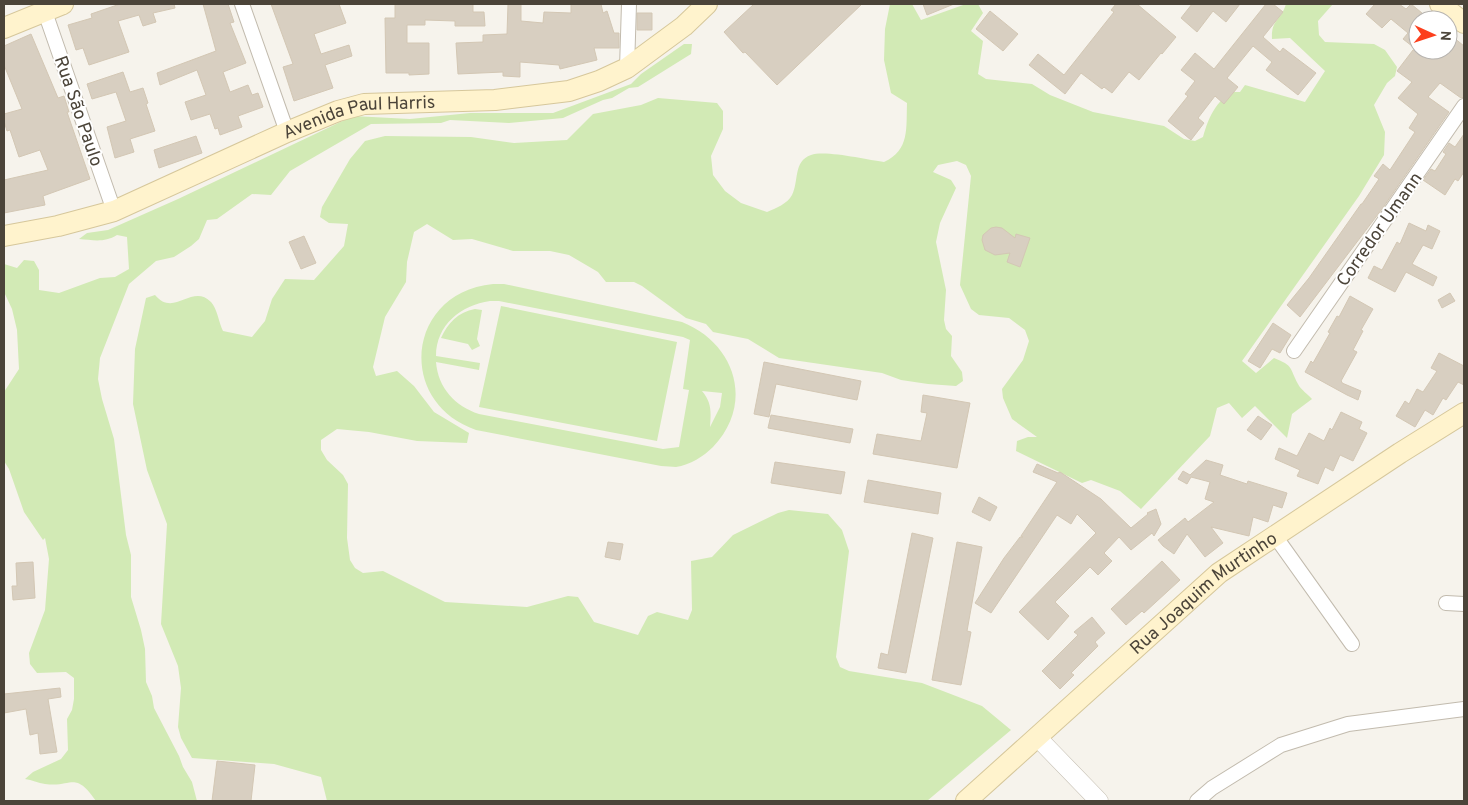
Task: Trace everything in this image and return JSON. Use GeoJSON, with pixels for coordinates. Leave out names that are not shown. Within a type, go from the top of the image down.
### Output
{"type":"FeatureCollection","features":[{"type":"Feature","properties":{"kind":"main road","name":"Avenida Paul Harris"},"geometry":{"type":"LineString","coordinates":[[4,236],[58,226],[114,210],[286,132],[338,111],[364,104],[495,100],[569,91],[599,81],[627,68],[684,26],[707,4]]}},
{"type":"Feature","properties":{"kind":"main road"},"geometry":{"type":"LineString","coordinates":[[1440,4],[1461,16]]}},
{"type":"Feature","properties":{"kind":"main road"},"geometry":{"type":"LineString","coordinates":[[4,28],[54,8]]}},
{"type":"Feature","properties":{"kind":"main road","name":"Rua Joaquim Murtinho"},"geometry":{"type":"LineString","coordinates":[[966,801],[1219,573],[1400,453],[1464,413]]}},
{"type":"Feature","properties":{"kind":"street"},"geometry":{"type":"LineString","coordinates":[[242,4],[286,132]]}},
{"type":"Feature","properties":{"kind":"street"},"geometry":{"type":"LineString","coordinates":[[627,68],[629,4]]}},
{"type":"Feature","properties":{"kind":"street","name":"Rua São Paulo"},"geometry":{"type":"LineString","coordinates":[[54,8],[114,210]]}},
{"type":"Feature","properties":{"kind":"street","name":"Corredor Umann"},"geometry":{"type":"LineString","coordinates":[[1294,351],[1464,106]]}},
{"type":"Feature","properties":{"kind":"street"},"geometry":{"type":"LineString","coordinates":[[1275,536],[1352,644]]}},
{"type":"Feature","properties":{"kind":"street"},"geometry":{"type":"LineString","coordinates":[[1446,603],[1464,604]]}},
{"type":"Feature","properties":{"kind":"street"},"geometry":{"type":"LineString","coordinates":[[1197,801],[1212,788],[1280,745],[1348,724],[1464,709]]}},
{"type":"Feature","properties":{"kind":"street"},"geometry":{"type":"LineString","coordinates":[[1038,738],[1099,801]]}},
{"type":"Feature","properties":{"kind":"green space"},"geometry":{"type":"Polygon","coordinates":[[[890,4],[912,4],[921,20],[966,4],[978,4],[983,13],[971,31],[983,41],[978,74],[986,79],[1032,84],[1050,95],[1093,112],[1164,126],[1184,139],[1195,141],[1203,137],[1207,123],[1224,97],[1229,92],[1240,92],[1245,85],[1305,102],[1325,71],[1290,38],[1272,39],[1273,27],[1286,4],[1333,4],[1318,21],[1319,35],[1325,42],[1374,44],[1385,50],[1397,67],[1395,76],[1387,83],[1374,105],[1385,132],[1384,155],[1359,196],[1242,361],[1256,373],[1274,358],[1285,363],[1290,368],[1299,386],[1312,399],[1292,414],[1287,438],[1255,406],[1242,418],[1229,403],[1217,408],[1210,436],[1141,509],[1120,491],[1091,480],[1082,483],[1016,451],[1017,441],[1028,437],[1037,437],[1012,419],[1003,398],[1002,389],[1023,360],[1029,341],[1025,330],[1009,318],[979,315],[971,309],[960,285],[971,176],[966,165],[957,161],[938,165],[933,172],[951,180],[956,188],[940,223],[936,242],[946,290],[944,320],[946,329],[952,336],[951,356],[962,372],[963,381],[956,386],[901,380],[882,373],[779,358],[748,339],[713,332],[706,324],[686,318],[634,282],[606,282],[598,272],[569,255],[550,251],[513,251],[472,239],[453,240],[427,224],[414,232],[407,262],[406,282],[385,317],[373,367],[376,376],[397,371],[414,386],[434,412],[469,433],[467,443],[417,441],[369,432],[337,429],[321,440],[321,450],[327,460],[343,475],[348,484],[347,538],[350,560],[355,568],[363,573],[383,571],[445,602],[527,607],[568,596],[578,597],[594,622],[638,635],[648,616],[657,612],[688,620],[692,610],[691,561],[712,557],[733,535],[778,513],[789,510],[828,514],[842,530],[849,551],[836,657],[840,667],[849,671],[922,683],[982,706],[1011,730],[927,801],[327,801],[321,777],[274,764],[192,758],[181,738],[178,727],[181,688],[178,666],[161,624],[167,524],[147,470],[133,404],[135,349],[146,298],[155,295],[162,301],[169,303],[197,296],[204,297],[213,305],[223,331],[252,337],[265,321],[272,299],[285,279],[314,280],[344,246],[348,224],[329,223],[320,217],[322,207],[350,159],[365,141],[385,136],[471,137],[514,143],[567,140],[593,114],[641,105],[658,98],[717,103],[723,111],[723,129],[711,156],[713,175],[725,191],[741,203],[767,212],[790,198],[801,162],[811,155],[836,154],[884,162],[892,157],[902,145],[906,129],[907,103],[891,93],[884,60],[885,29],[890,4]]]}},
{"type":"Feature","properties":{"kind":"green space"},"geometry":{"type":"Polygon","coordinates":[[[684,44],[692,44],[691,54],[638,87],[629,88],[612,98],[603,100],[563,118],[509,123],[450,120],[441,123],[371,124],[290,171],[271,195],[252,194],[217,219],[207,220],[199,239],[191,246],[174,257],[156,261],[129,284],[100,358],[98,379],[114,439],[126,535],[131,555],[131,597],[145,649],[146,682],[152,696],[154,708],[192,782],[197,801],[96,801],[78,783],[54,785],[25,779],[33,772],[61,759],[68,750],[67,719],[72,710],[74,699],[74,678],[66,672],[37,673],[30,664],[29,653],[45,610],[49,559],[45,538],[43,540],[24,512],[9,469],[4,461],[4,392],[19,369],[17,330],[12,309],[4,292],[4,264],[17,268],[24,260],[34,261],[39,270],[39,290],[59,293],[100,278],[115,277],[129,269],[127,237],[117,235],[103,240],[79,239],[87,233],[108,230],[178,199],[353,116],[410,119],[470,113],[553,113],[631,84],[641,74],[684,44]]]}},
{"type":"Feature","properties":{"kind":"green space"},"geometry":{"type":"Polygon","coordinates":[[[493,284],[504,284],[682,322],[700,332],[715,344],[726,359],[733,376],[736,394],[733,412],[726,430],[705,454],[696,460],[676,467],[661,466],[476,430],[450,416],[432,397],[423,374],[422,350],[428,326],[443,306],[464,291],[493,284]],[[499,301],[479,303],[460,312],[445,326],[440,335],[436,356],[480,363],[479,370],[436,362],[440,380],[455,401],[470,411],[479,414],[663,449],[679,447],[689,390],[683,389],[690,340],[683,337],[499,301]],[[702,391],[708,400],[710,408],[710,427],[720,407],[722,393],[702,391]]]}},
{"type":"Feature","properties":{"kind":"green space"},"geometry":{"type":"Polygon","coordinates":[[[501,306],[677,342],[657,441],[479,407],[501,306]]]}},
{"type":"Feature","properties":{"kind":"green space"},"geometry":{"type":"Polygon","coordinates":[[[469,310],[482,310],[477,339],[480,346],[472,350],[468,344],[441,338],[454,319],[469,310]]]}},
{"type":"Feature","properties":{"kind":"building"},"geometry":{"type":"Polygon","coordinates":[[[120,4],[174,4],[175,8],[153,13],[156,22],[143,26],[139,15],[118,21],[129,52],[89,65],[83,48],[76,50],[68,25],[92,18],[91,14],[120,4]]]}},
{"type":"Feature","properties":{"kind":"building"},"geometry":{"type":"Polygon","coordinates":[[[203,4],[228,4],[234,22],[230,23],[246,63],[223,72],[230,92],[248,85],[252,95],[258,93],[263,107],[238,116],[242,127],[220,135],[218,128],[215,129],[210,114],[191,120],[185,102],[206,95],[197,70],[160,85],[157,73],[216,51],[203,4]]]}},
{"type":"Feature","properties":{"kind":"building"},"geometry":{"type":"Polygon","coordinates":[[[271,4],[339,4],[346,23],[314,34],[321,54],[349,45],[352,56],[325,65],[333,88],[294,101],[283,67],[293,64],[271,4]]]}},
{"type":"Feature","properties":{"kind":"building"},"geometry":{"type":"Polygon","coordinates":[[[395,4],[473,4],[473,12],[484,12],[485,26],[455,26],[455,21],[425,20],[425,25],[407,25],[407,43],[429,43],[429,74],[386,73],[385,18],[395,18],[395,4]]]}},
{"type":"Feature","properties":{"kind":"building"},"geometry":{"type":"Polygon","coordinates":[[[508,4],[521,4],[521,21],[543,23],[544,12],[571,13],[571,4],[601,4],[603,13],[607,11],[614,33],[619,33],[619,48],[594,48],[597,60],[560,69],[559,65],[520,62],[520,77],[503,76],[503,72],[458,74],[456,43],[483,42],[483,35],[507,34],[508,4]]]}},
{"type":"Feature","properties":{"kind":"building"},"geometry":{"type":"Polygon","coordinates":[[[754,4],[862,4],[777,85],[724,32],[754,4]]]}},
{"type":"Feature","properties":{"kind":"building"},"geometry":{"type":"Polygon","coordinates":[[[923,4],[954,4],[927,15],[923,4]]]}},
{"type":"Feature","properties":{"kind":"building"},"geometry":{"type":"Polygon","coordinates":[[[1116,4],[1137,4],[1176,37],[1139,80],[1129,72],[1112,93],[1104,87],[1102,89],[1081,73],[1065,94],[1029,65],[1038,54],[1064,75],[1114,12],[1111,10],[1116,4]]]}},
{"type":"Feature","properties":{"kind":"building"},"geometry":{"type":"Polygon","coordinates":[[[1192,4],[1240,4],[1226,22],[1213,11],[1197,32],[1181,18],[1192,4]]]}},
{"type":"Feature","properties":{"kind":"building"},"geometry":{"type":"Polygon","coordinates":[[[1266,4],[1273,4],[1283,12],[1263,37],[1280,52],[1283,48],[1316,73],[1298,95],[1266,70],[1272,62],[1253,46],[1227,78],[1238,87],[1224,104],[1215,96],[1198,118],[1204,123],[1191,140],[1168,121],[1188,96],[1185,94],[1195,81],[1181,70],[1195,53],[1214,69],[1266,4]]]}},
{"type":"Feature","properties":{"kind":"building"},"geometry":{"type":"Polygon","coordinates":[[[1375,4],[1399,4],[1406,9],[1411,4],[1418,10],[1408,10],[1408,33],[1391,19],[1382,28],[1366,14],[1375,4]]]}},
{"type":"Feature","properties":{"kind":"building"},"geometry":{"type":"Polygon","coordinates":[[[990,11],[1018,34],[1003,51],[976,29],[990,11]]]}},
{"type":"Feature","properties":{"kind":"building"},"geometry":{"type":"Polygon","coordinates":[[[637,13],[652,13],[652,30],[637,30],[637,13]]]}},
{"type":"Feature","properties":{"kind":"building"},"geometry":{"type":"Polygon","coordinates":[[[1408,33],[1408,43],[1403,39],[1408,33]]]}},
{"type":"Feature","properties":{"kind":"building"},"geometry":{"type":"Polygon","coordinates":[[[31,34],[58,98],[64,96],[69,112],[67,112],[90,179],[43,196],[45,205],[4,213],[4,180],[48,170],[40,150],[19,157],[10,130],[7,131],[4,121],[4,114],[22,109],[4,65],[4,46],[31,34]]]}},
{"type":"Feature","properties":{"kind":"building"},"geometry":{"type":"Polygon","coordinates":[[[1458,41],[1464,46],[1464,97],[1461,98],[1440,83],[1428,97],[1449,112],[1382,209],[1300,317],[1287,305],[1309,278],[1379,179],[1374,176],[1383,164],[1390,170],[1415,132],[1409,128],[1418,114],[1398,98],[1412,82],[1397,71],[1408,57],[1408,60],[1458,60],[1458,41]]]}},
{"type":"Feature","properties":{"kind":"building"},"geometry":{"type":"Polygon","coordinates":[[[123,72],[130,92],[143,88],[155,131],[130,139],[134,152],[115,158],[107,127],[126,121],[116,92],[92,99],[87,84],[123,72]]]}},
{"type":"Feature","properties":{"kind":"building"},"geometry":{"type":"Polygon","coordinates":[[[1464,134],[1464,172],[1458,181],[1455,179],[1445,195],[1423,180],[1431,169],[1435,171],[1446,154],[1443,152],[1449,143],[1455,147],[1464,134]]]}},
{"type":"Feature","properties":{"kind":"building"},"geometry":{"type":"Polygon","coordinates":[[[196,136],[202,153],[159,168],[154,150],[196,136]]]}},
{"type":"Feature","properties":{"kind":"building"},"geometry":{"type":"Polygon","coordinates":[[[1409,223],[1426,231],[1428,225],[1440,231],[1432,249],[1423,245],[1412,264],[1437,277],[1433,286],[1406,272],[1395,292],[1368,278],[1374,266],[1382,270],[1397,242],[1400,244],[1409,223]]]}},
{"type":"Feature","properties":{"kind":"building"},"geometry":{"type":"Polygon","coordinates":[[[991,228],[1002,228],[1015,238],[1016,234],[1030,238],[1020,267],[1007,262],[1010,253],[995,255],[985,250],[982,240],[983,235],[991,228]]]}},
{"type":"Feature","properties":{"kind":"building"},"geometry":{"type":"Polygon","coordinates":[[[304,236],[316,263],[301,269],[289,242],[304,236]]]}},
{"type":"Feature","properties":{"kind":"building"},"geometry":{"type":"Polygon","coordinates":[[[1450,293],[1455,301],[1442,308],[1438,300],[1450,293]]]}},
{"type":"Feature","properties":{"kind":"building"},"geometry":{"type":"Polygon","coordinates":[[[1350,296],[1373,309],[1361,330],[1363,331],[1353,350],[1357,352],[1341,381],[1361,391],[1358,400],[1305,372],[1311,361],[1313,363],[1330,333],[1328,332],[1337,316],[1339,317],[1350,296]]]}},
{"type":"Feature","properties":{"kind":"building"},"geometry":{"type":"Polygon","coordinates":[[[1273,323],[1291,335],[1280,353],[1272,349],[1260,368],[1248,361],[1273,323]]]}},
{"type":"Feature","properties":{"kind":"building"},"geometry":{"type":"Polygon","coordinates":[[[1439,353],[1464,366],[1464,385],[1458,382],[1446,400],[1443,398],[1433,415],[1425,410],[1415,427],[1396,416],[1405,401],[1409,404],[1417,389],[1423,392],[1437,371],[1431,368],[1439,353]]]}},
{"type":"Feature","properties":{"kind":"building"},"geometry":{"type":"Polygon","coordinates":[[[764,362],[861,381],[857,400],[776,384],[769,417],[754,414],[764,362]]]}},
{"type":"Feature","properties":{"kind":"building"},"geometry":{"type":"Polygon","coordinates":[[[923,395],[970,403],[957,468],[873,454],[877,434],[921,441],[927,413],[921,412],[923,395]]]}},
{"type":"Feature","properties":{"kind":"building"},"geometry":{"type":"Polygon","coordinates":[[[1341,412],[1362,422],[1359,429],[1367,433],[1353,461],[1340,455],[1333,471],[1325,467],[1318,484],[1297,476],[1300,470],[1275,459],[1279,448],[1297,456],[1309,433],[1324,441],[1341,412]]]}},
{"type":"Feature","properties":{"kind":"building"},"geometry":{"type":"Polygon","coordinates":[[[771,415],[853,429],[850,443],[768,428],[771,415]]]}},
{"type":"Feature","properties":{"kind":"building"},"geometry":{"type":"Polygon","coordinates":[[[1258,416],[1272,425],[1261,440],[1247,430],[1258,416]]]}},
{"type":"Feature","properties":{"kind":"building"},"geometry":{"type":"Polygon","coordinates":[[[1206,460],[1223,465],[1220,475],[1247,484],[1248,481],[1287,493],[1282,508],[1273,505],[1268,522],[1253,517],[1249,536],[1211,527],[1223,543],[1205,557],[1187,534],[1174,554],[1158,540],[1185,518],[1188,522],[1214,502],[1205,499],[1210,482],[1191,477],[1187,484],[1178,479],[1183,471],[1190,475],[1206,460]]]}},
{"type":"Feature","properties":{"kind":"building"},"geometry":{"type":"Polygon","coordinates":[[[775,462],[845,472],[841,494],[771,483],[775,462]]]}},
{"type":"Feature","properties":{"kind":"building"},"geometry":{"type":"Polygon","coordinates":[[[1037,464],[1058,473],[1060,472],[1101,499],[1131,528],[1147,513],[1156,509],[1161,524],[1154,536],[1152,533],[1131,550],[1119,537],[1104,553],[1112,561],[1098,575],[1090,567],[1055,602],[1069,616],[1048,640],[1019,612],[1096,533],[1077,514],[1071,524],[1057,515],[991,613],[975,603],[1004,558],[1020,537],[1023,537],[1021,536],[1057,482],[1033,472],[1037,464]]]}},
{"type":"Feature","properties":{"kind":"building"},"geometry":{"type":"Polygon","coordinates":[[[868,480],[941,493],[938,514],[864,502],[868,480]]]}},
{"type":"Feature","properties":{"kind":"building"},"geometry":{"type":"Polygon","coordinates":[[[979,497],[997,507],[990,521],[972,512],[979,497]]]}},
{"type":"Feature","properties":{"kind":"building"},"geometry":{"type":"Polygon","coordinates":[[[912,533],[933,538],[906,673],[878,668],[881,653],[888,655],[912,533]]]}},
{"type":"Feature","properties":{"kind":"building"},"geometry":{"type":"Polygon","coordinates":[[[608,542],[623,544],[620,560],[605,557],[608,542]]]}},
{"type":"Feature","properties":{"kind":"building"},"geometry":{"type":"Polygon","coordinates":[[[957,542],[982,547],[967,631],[971,632],[961,685],[932,680],[957,542]]]}},
{"type":"Feature","properties":{"kind":"building"},"geometry":{"type":"Polygon","coordinates":[[[1162,561],[1180,580],[1144,613],[1142,611],[1126,625],[1111,609],[1162,561]]]}},
{"type":"Feature","properties":{"kind":"building"},"geometry":{"type":"Polygon","coordinates":[[[33,562],[35,598],[13,600],[12,586],[17,586],[16,563],[33,562]]]}},
{"type":"Feature","properties":{"kind":"building"},"geometry":{"type":"Polygon","coordinates":[[[1092,617],[1105,633],[1095,642],[1098,646],[1071,673],[1074,675],[1060,689],[1042,671],[1078,635],[1074,632],[1092,617]]]}},
{"type":"Feature","properties":{"kind":"building"},"geometry":{"type":"Polygon","coordinates":[[[60,688],[61,697],[48,699],[57,752],[40,754],[38,733],[30,735],[26,709],[4,713],[4,694],[60,688]]]}},
{"type":"Feature","properties":{"kind":"building"},"geometry":{"type":"Polygon","coordinates":[[[217,761],[255,765],[251,801],[212,801],[217,761]]]}}]}
